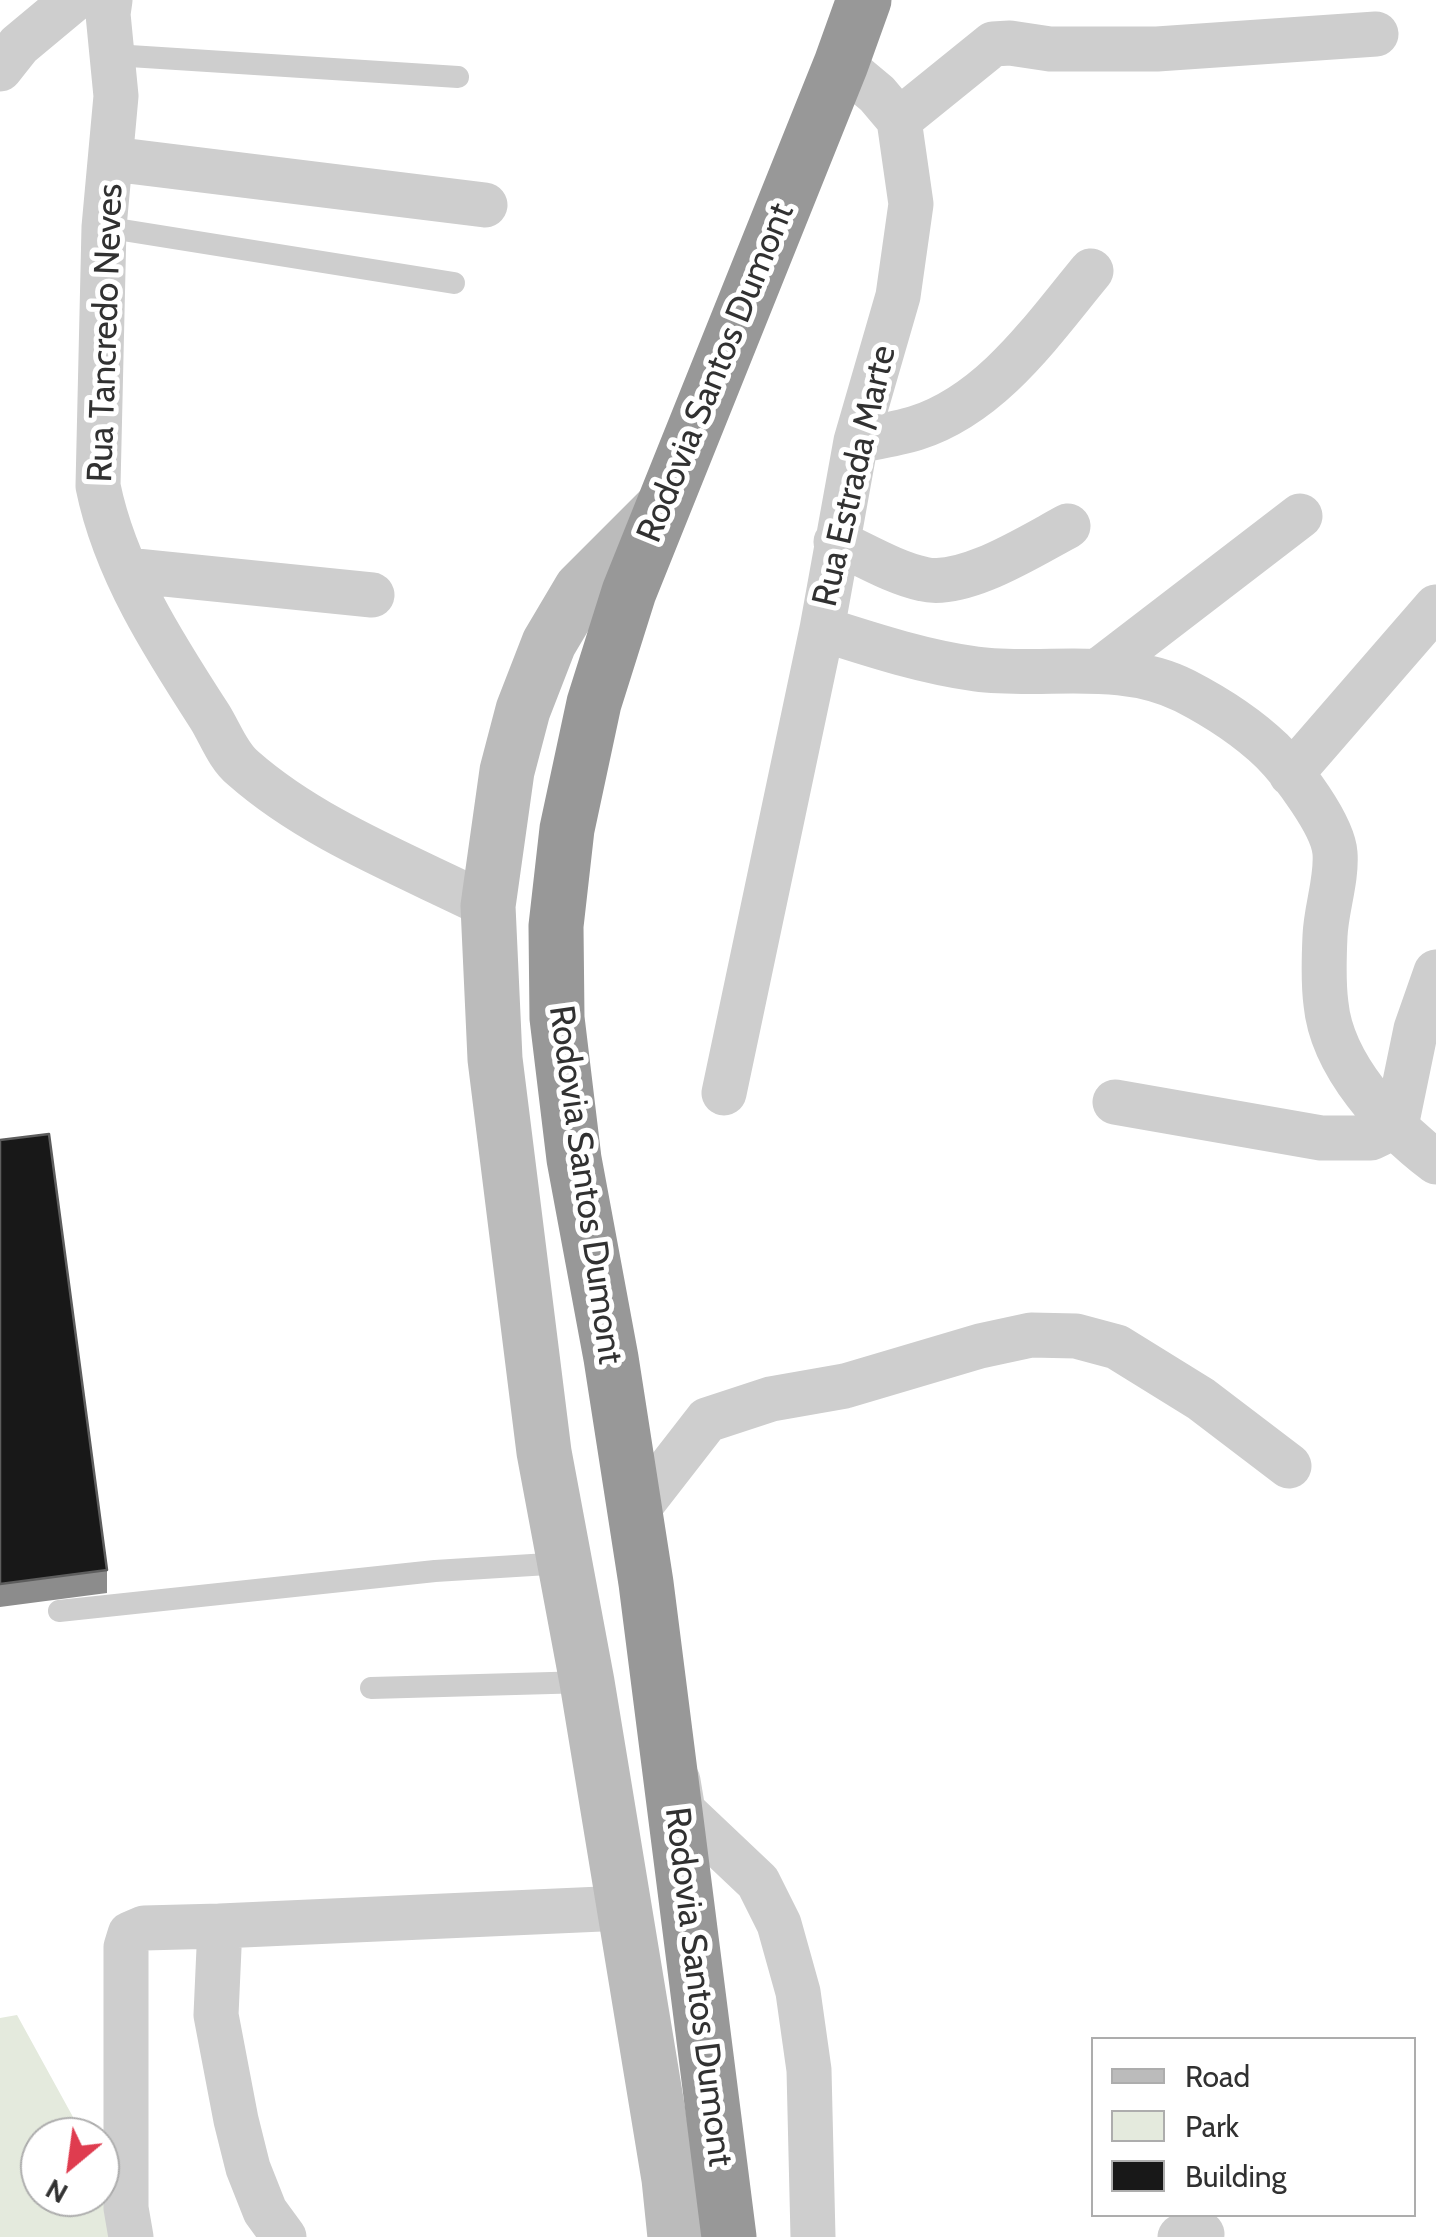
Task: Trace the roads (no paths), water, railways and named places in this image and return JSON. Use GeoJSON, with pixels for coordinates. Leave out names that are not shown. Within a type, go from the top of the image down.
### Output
{"type":"FeatureCollection","features":[{"type":"Feature","properties":{"kind":"highway","name":"Rodovia Santos Dumont"},"geometry":{"type":"LineString","coordinates":[[729,2237],[646,1584],[611,1358],[574,1159],[557,1018],[556,926],[567,830],[594,702],[659,510],[864,0]]}},
{"type":"Feature","properties":{"kind":"street"},"geometry":{"type":"LineString","coordinates":[[0,69],[18,45],[73,0]]}},
{"type":"Feature","properties":{"kind":"street","name":"Rua Tancredo Neves"},"geometry":{"type":"LineString","coordinates":[[110,0],[108,14],[114,54],[112,159],[104,228],[98,486],[105,523],[163,644],[238,765],[317,820],[488,906]]}},
{"type":"Feature","properties":{"kind":"street"},"geometry":{"type":"LineString","coordinates":[[841,64],[877,94],[899,120],[992,44],[1050,49],[1157,49],[1376,34]]}},
{"type":"Feature","properties":{"kind":"street","name":"Rua Estrada Marte"},"geometry":{"type":"LineString","coordinates":[[899,120],[911,204],[909,231],[898,296],[856,441],[822,629],[974,669],[1150,676],[1217,710],[1272,751],[1328,829],[1335,852],[1325,934],[1326,1006],[1333,1034],[1356,1079],[1396,1126],[1436,1162]]}},
{"type":"Feature","properties":{"kind":"street"},"geometry":{"type":"LineString","coordinates":[[112,159],[485,205]]}},
{"type":"Feature","properties":{"kind":"street"},"geometry":{"type":"LineString","coordinates":[[856,441],[918,428],[965,403],[1027,348],[1091,270]]}},
{"type":"Feature","properties":{"kind":"street"},"geometry":{"type":"LineString","coordinates":[[659,510],[581,589],[549,643],[522,710],[507,771],[488,906],[495,1059],[544,1452],[587,1682],[675,2237]]}},
{"type":"Feature","properties":{"kind":"street"},"geometry":{"type":"LineString","coordinates":[[1098,671],[1300,516]]}},
{"type":"Feature","properties":{"kind":"street"},"geometry":{"type":"LineString","coordinates":[[836,542],[923,580],[947,580],[993,565],[1068,526]]}},
{"type":"Feature","properties":{"kind":"street"},"geometry":{"type":"LineString","coordinates":[[126,570],[372,595]]}},
{"type":"Feature","properties":{"kind":"street"},"geometry":{"type":"LineString","coordinates":[[1290,774],[1436,607]]}},
{"type":"Feature","properties":{"kind":"street"},"geometry":{"type":"LineString","coordinates":[[724,1093],[822,629]]}},
{"type":"Feature","properties":{"kind":"street"},"geometry":{"type":"LineString","coordinates":[[1114,1102],[1321,1138],[1370,1138],[1396,1126],[1426,1028],[1436,972]]}},
{"type":"Feature","properties":{"kind":"street"},"geometry":{"type":"LineString","coordinates":[[634,1514],[707,1420],[771,1399],[845,1386],[980,1346],[1031,1336],[1076,1336],[1118,1347],[1202,1399],[1290,1466]]}},
{"type":"Feature","properties":{"kind":"street"},"geometry":{"type":"LineString","coordinates":[[646,1584],[682,1812],[758,1882],[779,1924],[798,1992],[808,2070],[813,2237]]}},
{"type":"Feature","properties":{"kind":"street"},"geometry":{"type":"LineString","coordinates":[[131,2237],[126,2208],[126,1946],[130,1934],[144,1928],[624,1908]]}},
{"type":"Feature","properties":{"kind":"street"},"geometry":{"type":"LineString","coordinates":[[220,1926],[216,2015],[236,2120],[264,2211],[284,2237]]}},
{"type":"Feature","properties":{"kind":"lane"},"geometry":{"type":"LineString","coordinates":[[114,54],[458,77]]}},
{"type":"Feature","properties":{"kind":"lane"},"geometry":{"type":"LineString","coordinates":[[104,228],[454,283]]}},
{"type":"Feature","properties":{"kind":"lane"},"geometry":{"type":"LineString","coordinates":[[60,1612],[435,1571],[564,1563]]}},
{"type":"Feature","properties":{"kind":"lane"},"geometry":{"type":"LineString","coordinates":[[371,1688],[587,1682]]}}]}
